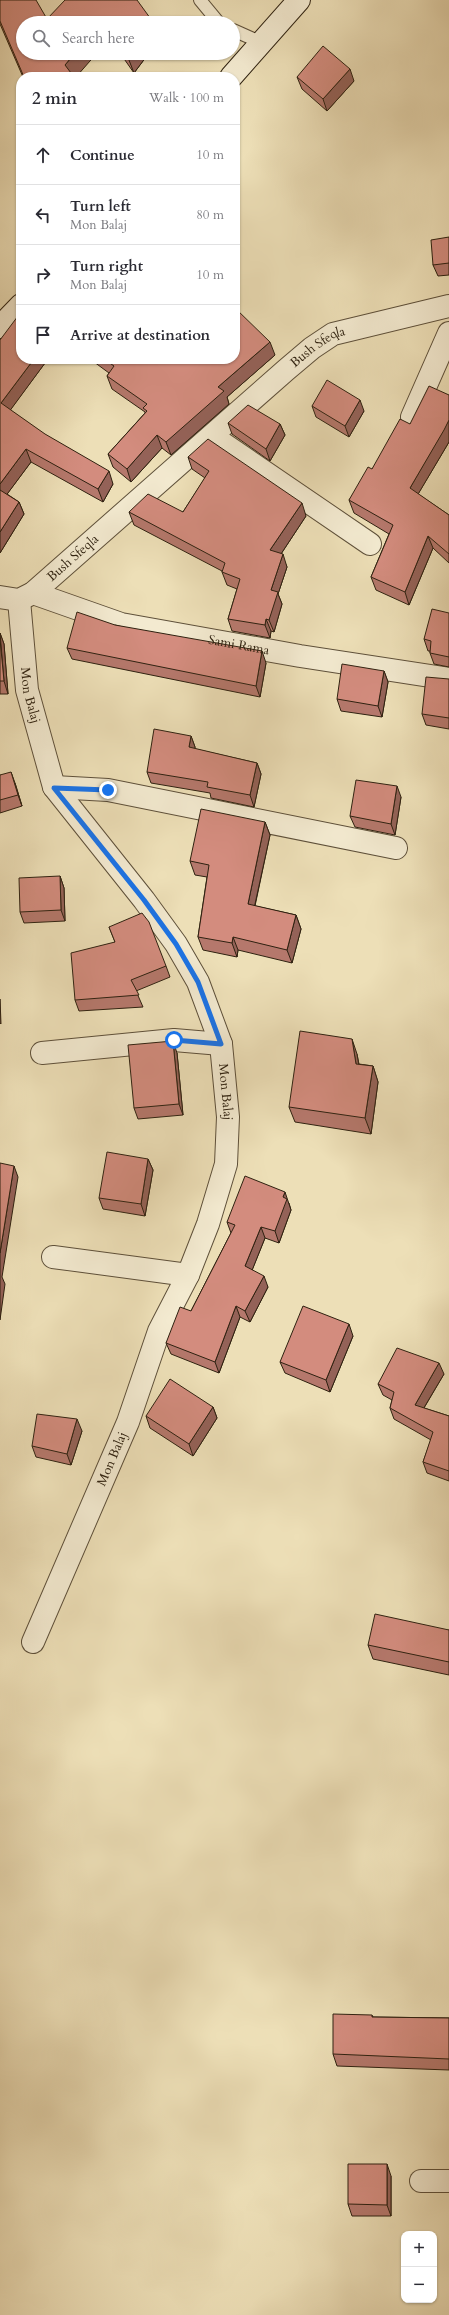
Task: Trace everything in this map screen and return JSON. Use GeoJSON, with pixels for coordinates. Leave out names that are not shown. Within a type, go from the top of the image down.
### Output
{"type":"FeatureCollection","features":[{"type":"Feature","properties":{"kind":"street"},"geometry":{"type":"LineString","coordinates":[[235,72],[260,42],[299,0]]}},
{"type":"Feature","properties":{"kind":"street","name":"Bush Sfeqla"},"geometry":{"type":"LineString","coordinates":[[17,597],[76,553],[312,348],[333,334],[449,306]]}},
{"type":"Feature","properties":{"kind":"street"},"geometry":{"type":"LineString","coordinates":[[0,327],[16,310]]}},
{"type":"Feature","properties":{"kind":"street"},"geometry":{"type":"LineString","coordinates":[[412,416],[449,333]]}},
{"type":"Feature","properties":{"kind":"street"},"geometry":{"type":"LineString","coordinates":[[212,436],[370,544]]}},
{"type":"Feature","properties":{"kind":"street","name":"Sami Rama"},"geometry":{"type":"LineString","coordinates":[[17,597],[121,624],[292,655],[449,679]]}},
{"type":"Feature","properties":{"kind":"street","name":"Mon Balaj"},"geometry":{"type":"LineString","coordinates":[[17,597],[27,690],[54,788],[144,900],[176,944],[198,982],[221,1044],[228,1117],[226,1164],[208,1224],[188,1275],[159,1331],[128,1422],[33,1642]]}},
{"type":"Feature","properties":{"kind":"street"},"geometry":{"type":"LineString","coordinates":[[54,788],[108,790],[396,848]]}},
{"type":"Feature","properties":{"kind":"street"},"geometry":{"type":"LineString","coordinates":[[42,1053],[174,1040],[221,1044]]}},
{"type":"Feature","properties":{"kind":"street"},"geometry":{"type":"LineString","coordinates":[[53,1257],[188,1275]]}},
{"type":"Feature","properties":{"kind":"street"},"geometry":{"type":"LineString","coordinates":[[421,2181],[449,2181]]}},
{"type":"Feature","properties":{"kind":"lane"},"geometry":{"type":"LineString","coordinates":[[200,0],[213,16]]}},
{"type":"Feature","properties":{"kind":"lane"},"geometry":{"type":"LineString","coordinates":[[240,33],[260,42]]}},
{"type":"Feature","properties":{"kind":"building"},"geometry":{"type":"Polygon","coordinates":[[[0,0],[36,0],[45,16],[16,16],[16,58],[0,21],[0,0]]]}},
{"type":"Feature","properties":{"kind":"building"},"geometry":{"type":"Polygon","coordinates":[[[65,0],[137,0],[149,16],[50,16],[65,0]]]}},
{"type":"Feature","properties":{"kind":"building"},"geometry":{"type":"Polygon","coordinates":[[[323,46],[350,69],[323,99],[297,77],[323,46]]]}},
{"type":"Feature","properties":{"kind":"building"},"geometry":{"type":"Polygon","coordinates":[[[17,60],[69,60],[65,65],[70,72],[22,72],[17,60]]]}},
{"type":"Feature","properties":{"kind":"building"},"geometry":{"type":"Polygon","coordinates":[[[449,237],[449,263],[433,265],[431,240],[449,237]]]}},
{"type":"Feature","properties":{"kind":"building"},"geometry":{"type":"Polygon","coordinates":[[[240,313],[270,342],[218,387],[224,391],[166,442],[157,435],[127,469],[108,454],[147,411],[143,408],[147,404],[107,376],[114,366],[111,364],[240,364],[240,313]]]}},
{"type":"Feature","properties":{"kind":"building"},"geometry":{"type":"Polygon","coordinates":[[[16,319],[16,364],[30,364],[1,403],[45,434],[109,471],[98,489],[26,449],[0,484],[0,340],[16,319]]]}},
{"type":"Feature","properties":{"kind":"building"},"geometry":{"type":"Polygon","coordinates":[[[327,380],[360,400],[345,426],[312,406],[327,380]]]}},
{"type":"Feature","properties":{"kind":"building"},"geometry":{"type":"Polygon","coordinates":[[[429,386],[449,395],[449,420],[410,488],[449,515],[449,554],[428,536],[405,592],[371,577],[393,525],[349,500],[368,467],[372,469],[400,419],[410,424],[429,386]]]}},
{"type":"Feature","properties":{"kind":"building"},"geometry":{"type":"Polygon","coordinates":[[[248,405],[280,424],[266,449],[228,423],[248,405]]]}},
{"type":"Feature","properties":{"kind":"building"},"geometry":{"type":"Polygon","coordinates":[[[208,439],[302,503],[270,550],[283,554],[271,590],[278,592],[269,620],[266,619],[265,625],[228,619],[240,579],[222,572],[225,563],[129,512],[148,494],[183,512],[209,471],[188,457],[208,439]]]}},
{"type":"Feature","properties":{"kind":"building"},"geometry":{"type":"Polygon","coordinates":[[[0,490],[19,502],[0,532],[0,490]]]}},
{"type":"Feature","properties":{"kind":"building"},"geometry":{"type":"Polygon","coordinates":[[[432,609],[449,613],[449,657],[430,653],[431,641],[424,639],[432,609]]]}},
{"type":"Feature","properties":{"kind":"building"},"geometry":{"type":"Polygon","coordinates":[[[77,612],[115,625],[262,651],[256,686],[67,648],[77,612]]]}},
{"type":"Feature","properties":{"kind":"building"},"geometry":{"type":"Polygon","coordinates":[[[0,639],[4,681],[0,681],[0,639]]]}},
{"type":"Feature","properties":{"kind":"building"},"geometry":{"type":"Polygon","coordinates":[[[342,664],[384,671],[378,706],[337,699],[342,664]]]}},
{"type":"Feature","properties":{"kind":"building"},"geometry":{"type":"Polygon","coordinates":[[[426,677],[449,679],[449,718],[422,714],[426,677]]]}},
{"type":"Feature","properties":{"kind":"building"},"geometry":{"type":"Polygon","coordinates":[[[154,729],[191,736],[189,747],[257,763],[250,795],[207,787],[208,782],[147,772],[154,729]]]}},
{"type":"Feature","properties":{"kind":"building"},"geometry":{"type":"Polygon","coordinates":[[[11,772],[18,795],[0,800],[0,775],[11,772]]]}},
{"type":"Feature","properties":{"kind":"building"},"geometry":{"type":"Polygon","coordinates":[[[356,780],[397,786],[391,824],[350,816],[356,780]]]}},
{"type":"Feature","properties":{"kind":"building"},"geometry":{"type":"Polygon","coordinates":[[[201,809],[265,822],[248,904],[296,915],[287,950],[233,937],[232,943],[198,937],[209,865],[190,861],[201,809]]]}},
{"type":"Feature","properties":{"kind":"building"},"geometry":{"type":"Polygon","coordinates":[[[60,876],[61,910],[20,912],[19,878],[60,876]]]}},
{"type":"Feature","properties":{"kind":"building"},"geometry":{"type":"Polygon","coordinates":[[[142,913],[149,922],[166,966],[131,980],[139,995],[75,1000],[71,953],[115,942],[109,927],[142,913]]]}},
{"type":"Feature","properties":{"kind":"building"},"geometry":{"type":"Polygon","coordinates":[[[300,1031],[352,1039],[356,1064],[373,1066],[365,1118],[289,1107],[300,1031]]]}},
{"type":"Feature","properties":{"kind":"building"},"geometry":{"type":"Polygon","coordinates":[[[173,1041],[179,1104],[134,1108],[128,1045],[173,1041]]]}},
{"type":"Feature","properties":{"kind":"building"},"geometry":{"type":"Polygon","coordinates":[[[107,1152],[148,1159],[141,1204],[99,1198],[107,1152]]]}},
{"type":"Feature","properties":{"kind":"building"},"geometry":{"type":"Polygon","coordinates":[[[0,1163],[14,1166],[0,1253],[0,1163]]]}},
{"type":"Feature","properties":{"kind":"building"},"geometry":{"type":"Polygon","coordinates":[[[245,1176],[285,1192],[283,1197],[287,1199],[275,1231],[261,1227],[245,1266],[264,1276],[245,1311],[236,1306],[215,1362],[166,1343],[180,1307],[191,1311],[235,1225],[227,1222],[245,1176]]]}},
{"type":"Feature","properties":{"kind":"building"},"geometry":{"type":"Polygon","coordinates":[[[303,1306],[349,1324],[326,1380],[280,1362],[303,1306]]]}},
{"type":"Feature","properties":{"kind":"building"},"geometry":{"type":"Polygon","coordinates":[[[397,1348],[439,1363],[415,1405],[449,1416],[449,1471],[423,1462],[433,1432],[390,1408],[394,1392],[378,1384],[397,1348]]]}},
{"type":"Feature","properties":{"kind":"building"},"geometry":{"type":"Polygon","coordinates":[[[170,1379],[213,1407],[189,1444],[146,1416],[170,1379]]]}},
{"type":"Feature","properties":{"kind":"building"},"geometry":{"type":"Polygon","coordinates":[[[37,1414],[77,1419],[67,1454],[32,1446],[37,1414]]]}},
{"type":"Feature","properties":{"kind":"building"},"geometry":{"type":"Polygon","coordinates":[[[375,1614],[449,1630],[449,1662],[368,1645],[375,1614]]]}},
{"type":"Feature","properties":{"kind":"building"},"geometry":{"type":"Polygon","coordinates":[[[333,2014],[372,2015],[372,2017],[449,2018],[449,2059],[333,2054],[333,2014]]]}},
{"type":"Feature","properties":{"kind":"building"},"geometry":{"type":"Polygon","coordinates":[[[348,2164],[387,2164],[387,2205],[348,2204],[348,2164]]]}},
{"type":"Feature","properties":{"kind":"route"},"geometry":{"type":"LineString","coordinates":[[108,790],[54,788],[144,900],[176,944],[198,982],[221,1044],[174,1040]]}}]}
